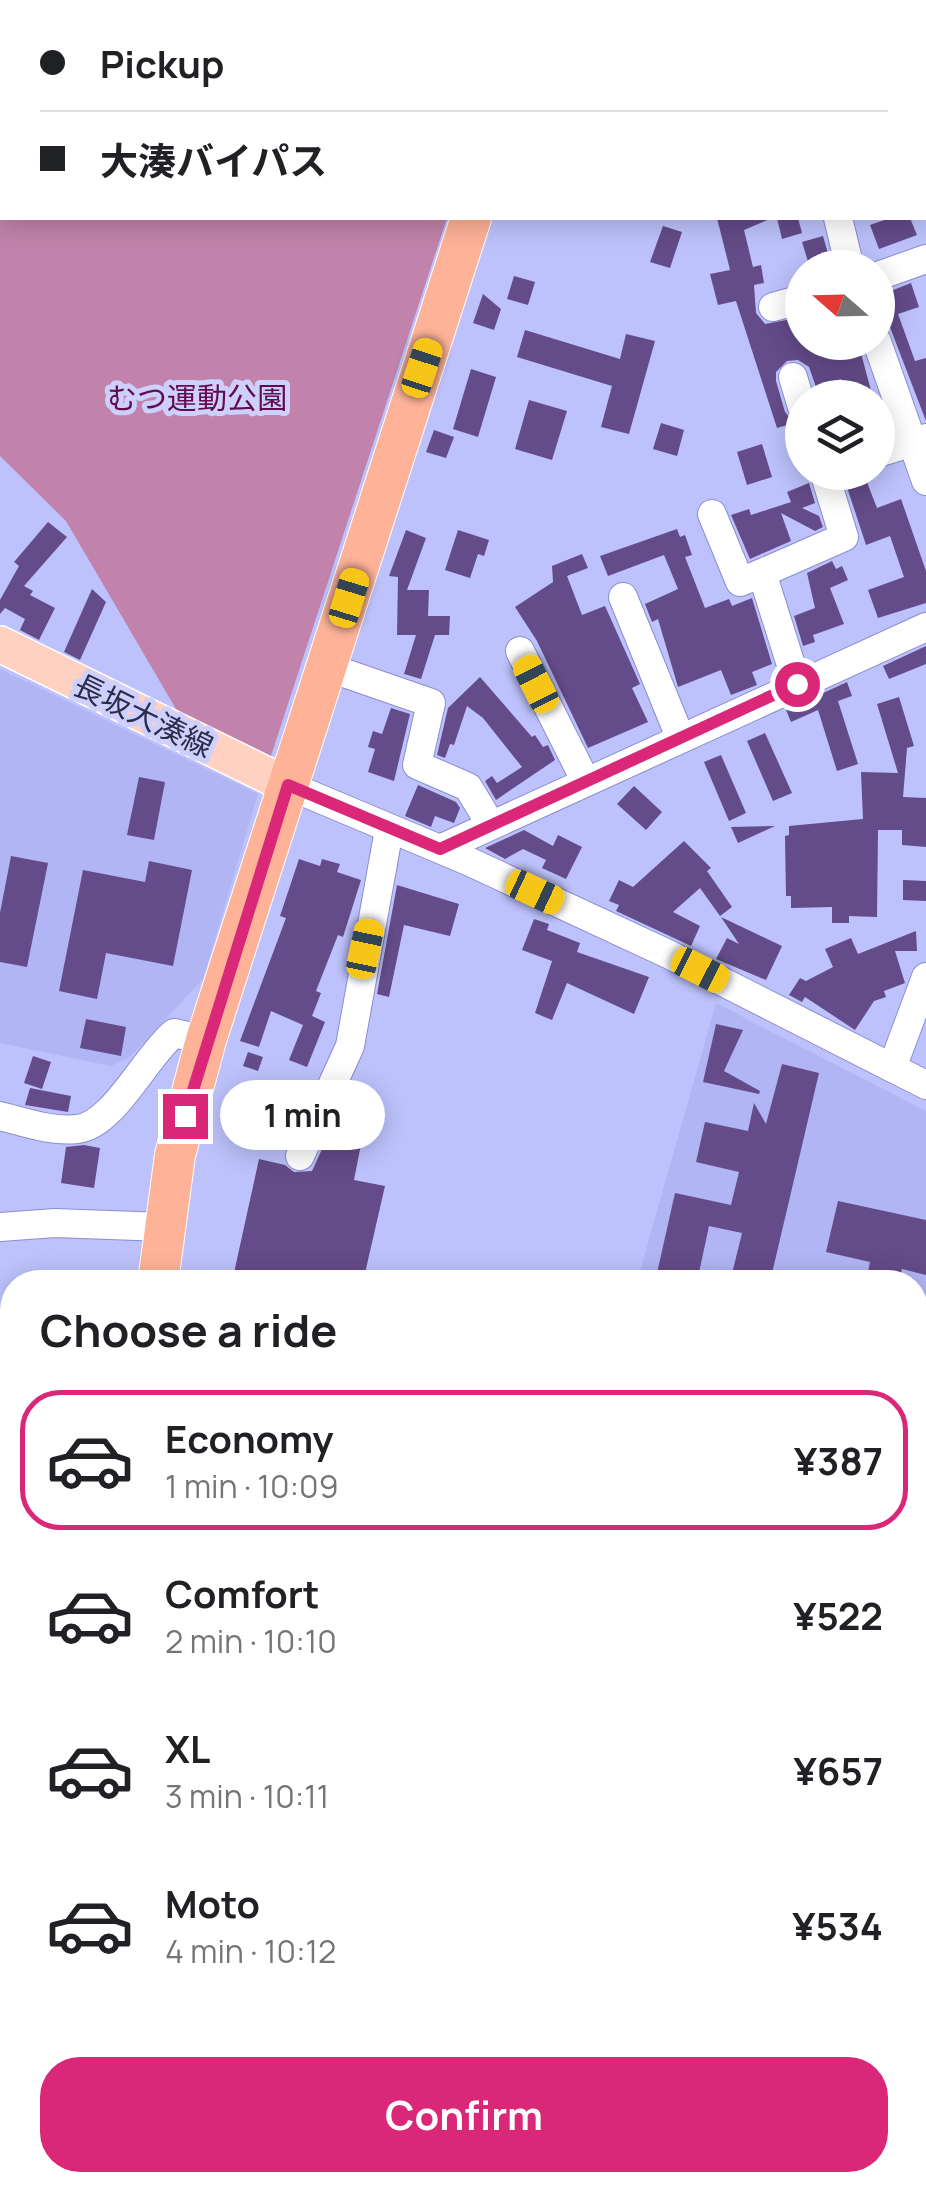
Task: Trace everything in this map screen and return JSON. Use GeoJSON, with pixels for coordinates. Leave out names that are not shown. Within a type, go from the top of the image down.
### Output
{"type":"FeatureCollection","features":[{"type":"Feature","properties":{"kind":"highway"},"geometry":{"type":"LineString","coordinates":[[159,1270],[175,1154],[206,1040],[470,220]]}},
{"type":"Feature","properties":{"kind":"main road","name":"長坂大湊線"},"geometry":{"type":"LineString","coordinates":[[0,644],[288,785]]}},
{"type":"Feature","properties":{"kind":"street"},"geometry":{"type":"LineString","coordinates":[[838,220],[846,250]]}},
{"type":"Feature","properties":{"kind":"street"},"geometry":{"type":"LineString","coordinates":[[895,270],[926,258]]}},
{"type":"Feature","properties":{"kind":"street"},"geometry":{"type":"LineString","coordinates":[[773,307],[785,304]]}},
{"type":"Feature","properties":{"kind":"street"},"geometry":{"type":"LineString","coordinates":[[884,360],[920,440],[926,481]]}},
{"type":"Feature","properties":{"kind":"street"},"geometry":{"type":"LineString","coordinates":[[895,448],[920,440]]}},
{"type":"Feature","properties":{"kind":"street"},"geometry":{"type":"LineString","coordinates":[[712,514],[740,582],[844,537],[830,490]]}},
{"type":"Feature","properties":{"kind":"street"},"geometry":{"type":"LineString","coordinates":[[762,572],[797,684]]}},
{"type":"Feature","properties":{"kind":"street"},"geometry":{"type":"LineString","coordinates":[[623,598],[680,737]]}},
{"type":"Feature","properties":{"kind":"street"},"geometry":{"type":"LineString","coordinates":[[440,849],[926,626]]}},
{"type":"Feature","properties":{"kind":"street"},"geometry":{"type":"LineString","coordinates":[[520,651],[585,780]]}},
{"type":"Feature","properties":{"kind":"street"},"geometry":{"type":"LineString","coordinates":[[327,667],[432,703],[417,765],[468,787],[491,825]]}},
{"type":"Feature","properties":{"kind":"street"},"geometry":{"type":"LineString","coordinates":[[288,785],[440,849],[668,954],[926,1085]]}},
{"type":"Feature","properties":{"kind":"street"},"geometry":{"type":"LineString","coordinates":[[300,1156],[350,1046],[389,830]]}},
{"type":"Feature","properties":{"kind":"street"},"geometry":{"type":"LineString","coordinates":[[892,1068],[926,977]]}},
{"type":"Feature","properties":{"kind":"street"},"geometry":{"type":"LineString","coordinates":[[0,1116],[58,1129],[78,1130],[99,1123],[174,1033],[206,1040]]}},
{"type":"Feature","properties":{"kind":"street"},"geometry":{"type":"LineString","coordinates":[[0,1227],[55,1223],[164,1227]]}},
{"type":"Feature","properties":{"kind":"shaded area"},"geometry":{"type":"Polygon","coordinates":[[[0,669],[258,794],[203,979],[130,1057],[111,1066],[0,1043],[0,669]]]}},
{"type":"Feature","properties":{"kind":"shaded area"},"geometry":{"type":"Polygon","coordinates":[[[716,1003],[926,1111],[926,1270],[640,1270],[716,1003]]]}},
{"type":"Feature","properties":{"kind":"green space","name":"むつ運動公園"},"geometry":{"type":"Polygon","coordinates":[[[0,220],[446,220],[269,762],[183,721],[66,521],[0,456],[0,220]]]}},
{"type":"Feature","properties":{"kind":"building"},"geometry":{"type":"Polygon","coordinates":[[[718,220],[767,220],[744,230],[753,267],[761,265],[764,283],[754,285],[756,313],[765,324],[785,320],[785,360],[798,360],[787,361],[776,372],[785,426],[777,428],[736,301],[718,305],[710,274],[730,270],[718,220]]]}},
{"type":"Feature","properties":{"kind":"building"},"geometry":{"type":"Polygon","coordinates":[[[777,220],[799,220],[802,233],[782,239],[777,220]]]}},
{"type":"Feature","properties":{"kind":"building"},"geometry":{"type":"Polygon","coordinates":[[[884,220],[911,220],[917,235],[879,249],[870,225],[884,220]]]}},
{"type":"Feature","properties":{"kind":"building"},"geometry":{"type":"Polygon","coordinates":[[[663,226],[682,232],[670,268],[650,262],[663,226]]]}},
{"type":"Feature","properties":{"kind":"building"},"geometry":{"type":"Polygon","coordinates":[[[823,236],[827,250],[804,250],[802,242],[823,236]]]}},
{"type":"Feature","properties":{"kind":"building"},"geometry":{"type":"Polygon","coordinates":[[[514,276],[535,282],[528,305],[507,299],[514,276]]]}},
{"type":"Feature","properties":{"kind":"building"},"geometry":{"type":"Polygon","coordinates":[[[911,283],[919,307],[898,314],[915,361],[926,358],[926,421],[895,340],[895,289],[911,283]]]}},
{"type":"Feature","properties":{"kind":"building"},"geometry":{"type":"Polygon","coordinates":[[[483,294],[501,309],[494,330],[473,323],[483,294]]]}},
{"type":"Feature","properties":{"kind":"building"},"geometry":{"type":"Polygon","coordinates":[[[525,330],[620,359],[626,334],[655,341],[629,434],[601,427],[612,386],[517,357],[525,330]]]}},
{"type":"Feature","properties":{"kind":"building"},"geometry":{"type":"Polygon","coordinates":[[[798,360],[863,360],[868,380],[814,380],[809,367],[798,360]]]}},
{"type":"Feature","properties":{"kind":"building"},"geometry":{"type":"Polygon","coordinates":[[[471,369],[496,377],[478,437],[453,429],[471,369]]]}},
{"type":"Feature","properties":{"kind":"building"},"geometry":{"type":"Polygon","coordinates":[[[529,400],[567,411],[552,460],[515,449],[529,400]]]}},
{"type":"Feature","properties":{"kind":"building"},"geometry":{"type":"Polygon","coordinates":[[[661,423],[684,430],[677,456],[653,449],[661,423]]]}},
{"type":"Feature","properties":{"kind":"building"},"geometry":{"type":"Polygon","coordinates":[[[434,430],[454,437],[446,458],[426,452],[434,430]]]}},
{"type":"Feature","properties":{"kind":"building"},"geometry":{"type":"Polygon","coordinates":[[[762,444],[772,477],[747,485],[737,452],[762,444]]]}},
{"type":"Feature","properties":{"kind":"building"},"geometry":{"type":"Polygon","coordinates":[[[811,490],[815,503],[802,508],[819,516],[823,527],[815,531],[781,513],[791,541],[750,559],[731,515],[749,509],[751,515],[791,502],[787,492],[811,490]]]}},
{"type":"Feature","properties":{"kind":"building"},"geometry":{"type":"Polygon","coordinates":[[[848,490],[870,490],[877,508],[901,499],[926,571],[926,603],[878,618],[868,590],[904,577],[890,536],[866,545],[848,490]]]}},
{"type":"Feature","properties":{"kind":"building"},"geometry":{"type":"Polygon","coordinates":[[[48,522],[67,537],[24,586],[33,591],[30,595],[55,608],[39,640],[20,630],[25,619],[5,608],[0,614],[0,600],[19,566],[14,562],[48,522]]]}},
{"type":"Feature","properties":{"kind":"building"},"geometry":{"type":"Polygon","coordinates":[[[677,529],[680,537],[685,535],[692,555],[685,557],[705,608],[729,599],[732,606],[752,598],[772,664],[752,672],[757,685],[731,695],[721,670],[678,687],[658,619],[652,622],[645,604],[678,589],[664,555],[608,576],[600,556],[677,529]]]}},
{"type":"Feature","properties":{"kind":"building"},"geometry":{"type":"Polygon","coordinates":[[[406,530],[426,538],[407,590],[429,590],[428,616],[450,616],[449,635],[435,635],[421,679],[404,674],[416,635],[397,635],[398,577],[389,576],[406,530]]]}},
{"type":"Feature","properties":{"kind":"building"},"geometry":{"type":"Polygon","coordinates":[[[458,530],[489,540],[484,556],[478,554],[470,578],[445,570],[458,530]]]}},
{"type":"Feature","properties":{"kind":"building"},"geometry":{"type":"Polygon","coordinates":[[[582,554],[588,568],[567,576],[582,615],[605,606],[640,684],[632,688],[648,722],[588,748],[537,641],[515,607],[553,582],[552,566],[582,554]]]}},
{"type":"Feature","properties":{"kind":"building"},"geometry":{"type":"Polygon","coordinates":[[[832,561],[836,569],[842,566],[848,580],[830,588],[844,624],[813,635],[815,642],[803,646],[794,616],[815,608],[807,573],[832,561]]]}},
{"type":"Feature","properties":{"kind":"building"},"geometry":{"type":"Polygon","coordinates":[[[92,589],[106,602],[80,660],[64,652],[92,589]]]}},
{"type":"Feature","properties":{"kind":"building"},"geometry":{"type":"Polygon","coordinates":[[[926,646],[926,664],[889,679],[883,666],[926,646]]]}},
{"type":"Feature","properties":{"kind":"building"},"geometry":{"type":"Polygon","coordinates":[[[480,677],[532,737],[535,735],[543,747],[548,745],[555,760],[496,800],[485,781],[492,776],[497,783],[522,767],[483,718],[467,706],[454,745],[450,744],[445,758],[437,755],[448,708],[480,677]]]}},
{"type":"Feature","properties":{"kind":"building"},"geometry":{"type":"Polygon","coordinates":[[[847,682],[852,696],[838,701],[858,764],[837,771],[818,710],[791,722],[786,710],[847,682]]]}},
{"type":"Feature","properties":{"kind":"building"},"geometry":{"type":"Polygon","coordinates":[[[899,697],[914,746],[907,748],[903,797],[926,798],[926,847],[902,845],[902,830],[878,830],[877,917],[849,916],[849,923],[832,923],[832,907],[791,908],[791,896],[786,896],[785,836],[789,835],[789,826],[863,819],[861,772],[898,773],[877,704],[899,697]]]}},
{"type":"Feature","properties":{"kind":"building"},"geometry":{"type":"Polygon","coordinates":[[[391,708],[410,714],[394,781],[368,772],[375,749],[368,747],[373,731],[382,734],[391,708]]]}},
{"type":"Feature","properties":{"kind":"building"},"geometry":{"type":"Polygon","coordinates":[[[765,733],[792,793],[773,801],[747,741],[765,733]]]}},
{"type":"Feature","properties":{"kind":"building"},"geometry":{"type":"Polygon","coordinates":[[[721,755],[746,813],[729,821],[704,762],[721,755]]]}},
{"type":"Feature","properties":{"kind":"building"},"geometry":{"type":"Polygon","coordinates":[[[139,777],[165,782],[154,840],[127,835],[139,777]]]}},
{"type":"Feature","properties":{"kind":"building"},"geometry":{"type":"Polygon","coordinates":[[[418,785],[456,802],[460,808],[454,823],[435,816],[431,827],[405,816],[418,785]]]}},
{"type":"Feature","properties":{"kind":"building"},"geometry":{"type":"Polygon","coordinates":[[[634,786],[662,812],[646,830],[617,804],[634,786]]]}},
{"type":"Feature","properties":{"kind":"building"},"geometry":{"type":"Polygon","coordinates":[[[775,826],[738,843],[731,827],[775,826]]]}},
{"type":"Feature","properties":{"kind":"building"},"geometry":{"type":"Polygon","coordinates":[[[524,830],[553,846],[558,835],[582,847],[566,879],[542,868],[546,860],[523,849],[505,859],[485,848],[524,830]]]}},
{"type":"Feature","properties":{"kind":"building"},"geometry":{"type":"Polygon","coordinates":[[[684,841],[711,868],[707,871],[732,907],[720,916],[700,888],[673,912],[700,926],[691,946],[616,911],[619,905],[609,901],[619,880],[633,887],[684,841]]]}},
{"type":"Feature","properties":{"kind":"building"},"geometry":{"type":"Polygon","coordinates":[[[11,856],[48,863],[27,967],[0,962],[0,913],[11,856]]]}},
{"type":"Feature","properties":{"kind":"building"},"geometry":{"type":"Polygon","coordinates":[[[299,859],[320,866],[322,859],[340,864],[337,872],[361,880],[343,937],[338,935],[316,991],[321,993],[312,1016],[325,1022],[307,1067],[289,1060],[303,1025],[271,1011],[259,1047],[240,1041],[286,918],[280,916],[299,859]]]}},
{"type":"Feature","properties":{"kind":"building"},"geometry":{"type":"Polygon","coordinates":[[[149,861],[192,870],[173,966],[106,953],[97,999],[59,991],[83,870],[145,882],[149,861]]]}},
{"type":"Feature","properties":{"kind":"building"},"geometry":{"type":"Polygon","coordinates":[[[903,880],[926,881],[926,901],[903,900],[903,880]]]}},
{"type":"Feature","properties":{"kind":"building"},"geometry":{"type":"Polygon","coordinates":[[[397,885],[459,904],[450,936],[404,925],[389,997],[377,994],[397,885]]]}},
{"type":"Feature","properties":{"kind":"building"},"geometry":{"type":"Polygon","coordinates":[[[721,917],[782,946],[766,980],[716,959],[727,938],[739,944],[721,917]]]}},
{"type":"Feature","properties":{"kind":"building"},"geometry":{"type":"Polygon","coordinates":[[[534,919],[549,924],[547,930],[580,943],[577,952],[649,977],[634,1014],[567,983],[552,1020],[535,1013],[552,961],[522,950],[534,919]]]}},
{"type":"Feature","properties":{"kind":"building"},"geometry":{"type":"Polygon","coordinates":[[[916,931],[917,951],[895,951],[905,983],[884,991],[886,997],[874,1001],[855,1030],[805,997],[802,1002],[789,995],[800,978],[806,981],[833,967],[825,949],[851,938],[858,954],[916,931]]]}},
{"type":"Feature","properties":{"kind":"building"},"geometry":{"type":"Polygon","coordinates":[[[86,1019],[126,1027],[121,1056],[80,1048],[86,1019]]]}},
{"type":"Feature","properties":{"kind":"building"},"geometry":{"type":"Polygon","coordinates":[[[716,1024],[743,1030],[724,1071],[760,1091],[759,1094],[703,1082],[716,1024]]]}},
{"type":"Feature","properties":{"kind":"building"},"geometry":{"type":"Polygon","coordinates":[[[248,1052],[263,1057],[258,1071],[243,1066],[248,1052]]]}},
{"type":"Feature","properties":{"kind":"building"},"geometry":{"type":"Polygon","coordinates":[[[33,1056],[51,1062],[42,1089],[24,1083],[33,1056]]]}},
{"type":"Feature","properties":{"kind":"building"},"geometry":{"type":"Polygon","coordinates":[[[782,1064],[819,1073],[773,1270],[733,1270],[742,1233],[709,1226],[700,1270],[658,1270],[675,1193],[731,1205],[739,1172],[696,1162],[705,1122],[748,1131],[754,1103],[766,1124],[782,1064]]]}},
{"type":"Feature","properties":{"kind":"building"},"geometry":{"type":"Polygon","coordinates":[[[351,1086],[378,1094],[369,1125],[365,1124],[354,1180],[385,1186],[366,1270],[235,1270],[259,1159],[285,1165],[294,1172],[312,1171],[327,1138],[336,1140],[351,1086]]]}},
{"type":"Feature","properties":{"kind":"building"},"geometry":{"type":"Polygon","coordinates":[[[30,1088],[71,1096],[68,1112],[25,1105],[30,1088]]]}},
{"type":"Feature","properties":{"kind":"building"},"geometry":{"type":"Polygon","coordinates":[[[249,1090],[272,1098],[261,1130],[238,1122],[249,1090]]]}},
{"type":"Feature","properties":{"kind":"building"},"geometry":{"type":"Polygon","coordinates":[[[66,1147],[100,1148],[94,1188],[61,1183],[66,1147]]]}},
{"type":"Feature","properties":{"kind":"building"},"geometry":{"type":"Polygon","coordinates":[[[838,1201],[926,1220],[926,1270],[868,1270],[870,1262],[826,1252],[838,1201]]]}},
{"type":"Feature","properties":{"kind":"route"},"geometry":{"type":"LineString","coordinates":[[185,1116],[288,785],[440,849],[797,684]]}}]}
